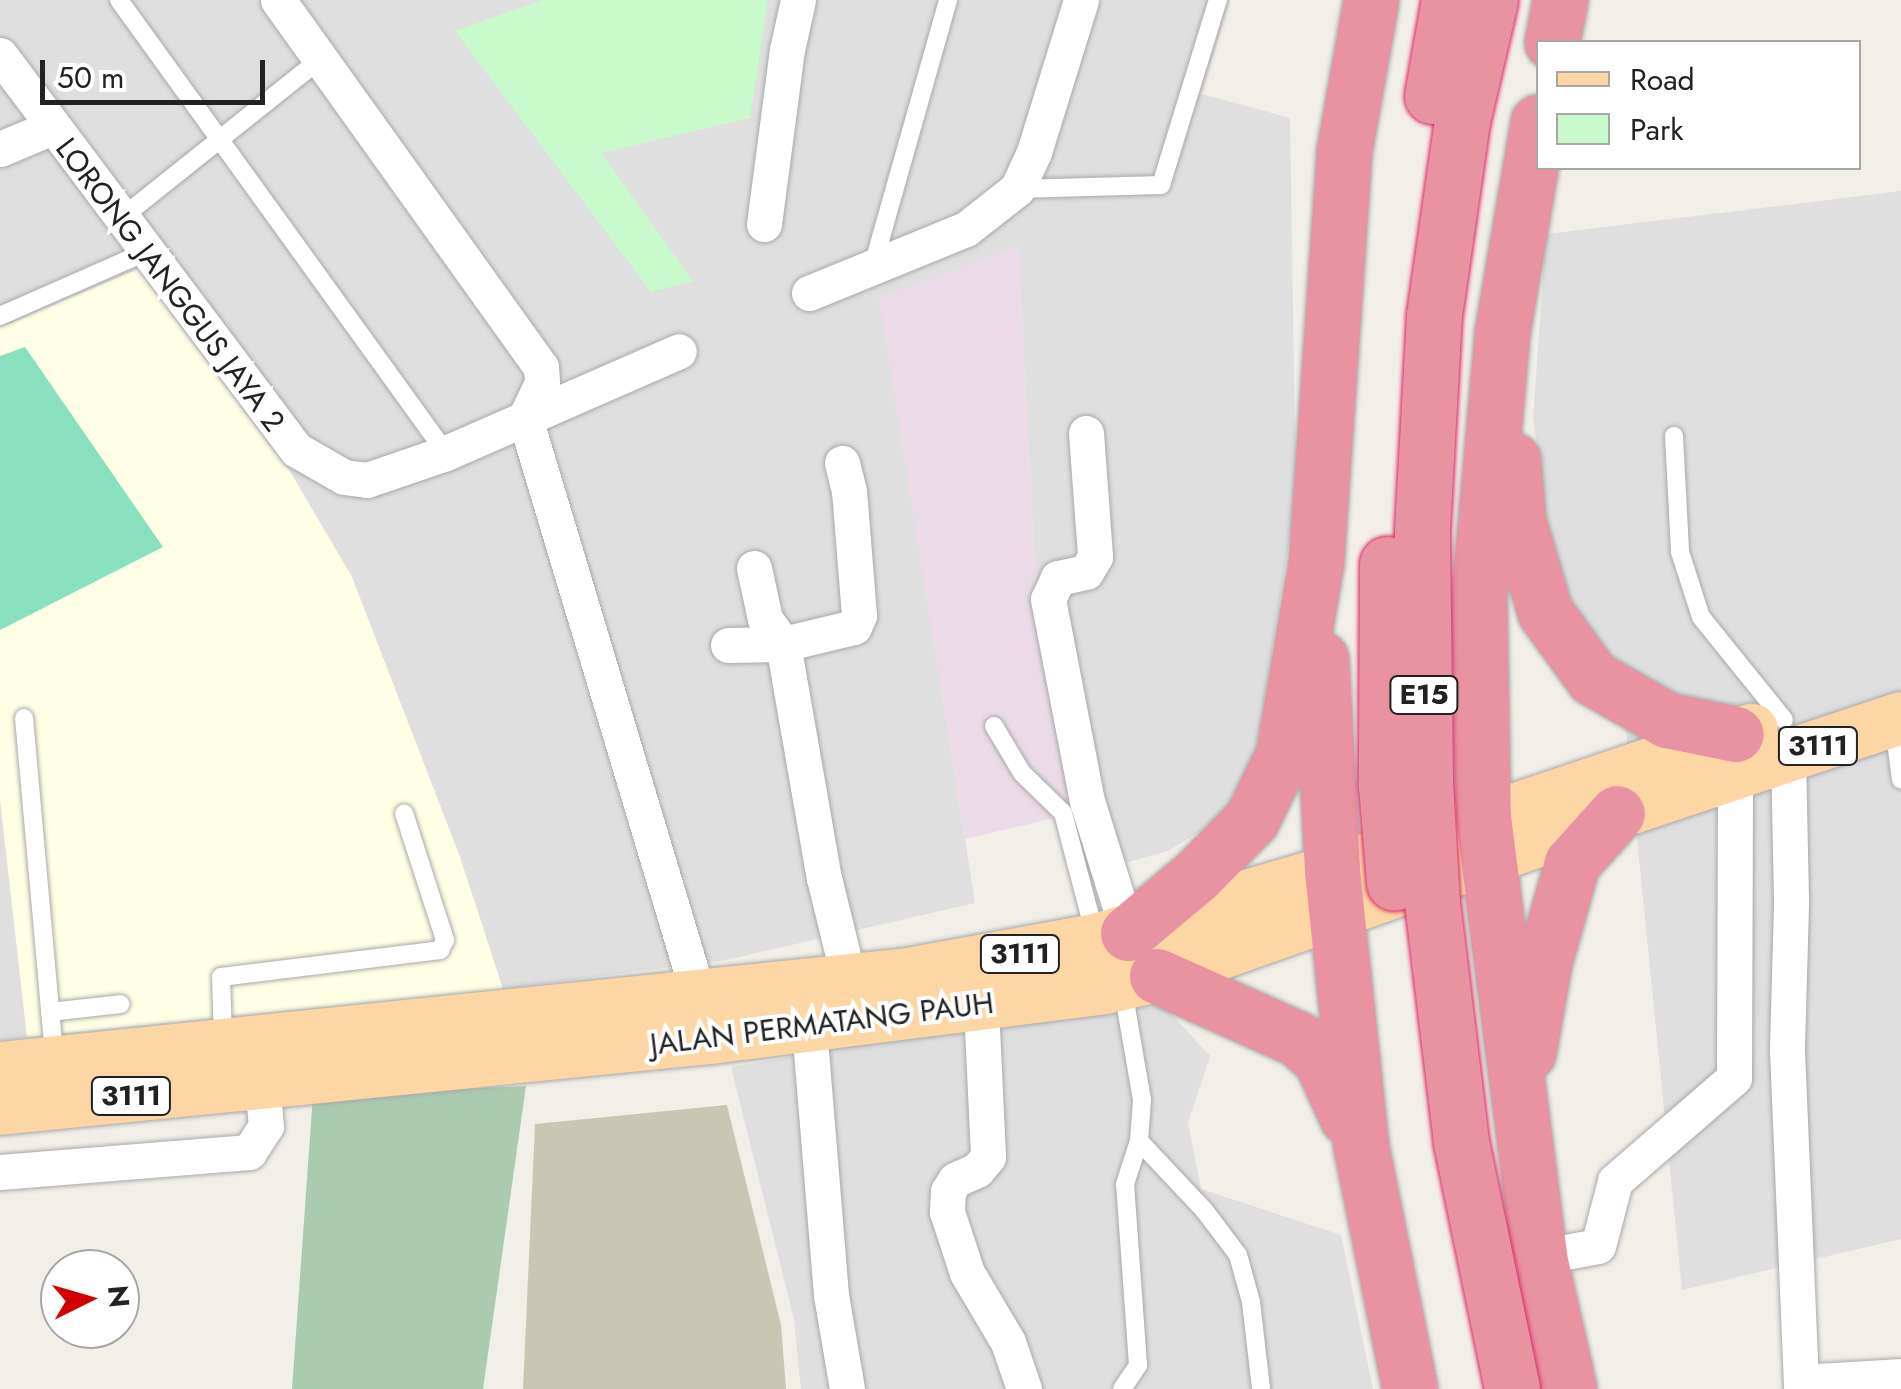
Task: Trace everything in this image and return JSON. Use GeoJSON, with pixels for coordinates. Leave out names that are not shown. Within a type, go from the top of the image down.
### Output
{"type":"FeatureCollection","features":[{"type":"Feature","properties":{"kind":"highway"},"geometry":{"type":"LineString","coordinates":[[1360,1147],[1321,1060],[1298,1038],[1126,958],[1196,876],[1252,820],[1283,754],[1316,562],[1344,152],[1371,0]]}},
{"type":"Feature","properties":{"kind":"highway","name":"E15"},"geometry":{"type":"LineString","coordinates":[[1449,0],[1410,218],[1388,466],[1384,675],[1396,910],[1419,1116],[1474,1389]]}},
{"type":"Feature","properties":{"kind":"highway","name":"E15"},"geometry":{"type":"LineString","coordinates":[[1490,0],[1462,120],[1434,315],[1422,532],[1425,782],[1432,902],[1458,1123],[1512,1389]]}},
{"type":"Feature","properties":{"kind":"highway"},"geometry":{"type":"LineString","coordinates":[[1552,40],[1560,0]]}},
{"type":"Feature","properties":{"kind":"highway"},"geometry":{"type":"LineString","coordinates":[[1536,134],[1502,333],[1479,596],[1484,838],[1539,1257],[1569,1389]]}},
{"type":"Feature","properties":{"kind":"highway"},"geometry":{"type":"LineString","coordinates":[[1502,333],[1518,521],[1545,612],[1593,678],[1667,720],[1761,746]]}},
{"type":"Feature","properties":{"kind":"highway"},"geometry":{"type":"LineString","coordinates":[[1316,562],[1334,892],[1360,1147],[1410,1389]]}},
{"type":"Feature","properties":{"kind":"highway"},"geometry":{"type":"LineString","coordinates":[[1520,1130],[1531,1026],[1572,863],[1616,813]]}},
{"type":"Feature","properties":{"kind":"main road","name":"JALAN PERMATANG PAUH"},"geometry":{"type":"LineString","coordinates":[[705,1017],[809,1027],[981,1007],[1761,746],[1898,707]]}},
{"type":"Feature","properties":{"kind":"main road","name":"JALAN PERMATANG PAUH"},"geometry":{"type":"LineString","coordinates":[[1484,838],[1616,813],[1761,746]]}},
{"type":"Feature","properties":{"kind":"main road","name":"JALAN PERMATANG PAUH"},"geometry":{"type":"LineString","coordinates":[[0,1109],[248,1056],[705,1017],[849,980],[1126,958]]}},
{"type":"Feature","properties":{"kind":"main road","name":"JALAN PERMATANG PAUH"},"geometry":{"type":"LineString","coordinates":[[0,1068],[52,1037],[248,1056]]}},
{"type":"Feature","properties":{"kind":"street"},"geometry":{"type":"LineString","coordinates":[[278,0],[541,366],[542,382],[525,418],[705,1017]]}},
{"type":"Feature","properties":{"kind":"street"},"geometry":{"type":"LineString","coordinates":[[764,224],[787,50],[798,0]]}},
{"type":"Feature","properties":{"kind":"street"},"geometry":{"type":"LineString","coordinates":[[809,294],[966,229],[1016,189],[1034,152],[1082,0]]}},
{"type":"Feature","properties":{"kind":"street","name":"LORONG JANGGUS JAYA 2"},"geometry":{"type":"LineString","coordinates":[[0,55],[50,128],[297,450],[344,477],[367,480],[446,453]]}},
{"type":"Feature","properties":{"kind":"street"},"geometry":{"type":"LineString","coordinates":[[0,149],[50,128]]}},
{"type":"Feature","properties":{"kind":"street"},"geometry":{"type":"LineString","coordinates":[[446,453],[679,351]]}},
{"type":"Feature","properties":{"kind":"street"},"geometry":{"type":"LineString","coordinates":[[1086,433],[1095,557],[1086,572],[1058,578],[1048,599],[1087,801],[1126,958]]}},
{"type":"Feature","properties":{"kind":"street"},"geometry":{"type":"LineString","coordinates":[[728,644],[783,644],[854,627],[859,614],[852,516],[842,463]]}},
{"type":"Feature","properties":{"kind":"street"},"geometry":{"type":"LineString","coordinates":[[754,568],[765,619],[783,644],[824,878],[849,980]]}},
{"type":"Feature","properties":{"kind":"street"},"geometry":{"type":"LineString","coordinates":[[1539,1257],[1598,1246],[1615,1182],[1734,1078],[1761,746]]}},
{"type":"Feature","properties":{"kind":"street"},"geometry":{"type":"LineString","coordinates":[[1761,746],[1791,904],[1787,1050],[1800,1386],[1901,1376]]}},
{"type":"Feature","properties":{"kind":"street"},"geometry":{"type":"LineString","coordinates":[[981,1007],[988,1156],[977,1170],[954,1180],[948,1191],[948,1212],[967,1273],[1008,1342],[1024,1389]]}},
{"type":"Feature","properties":{"kind":"street"},"geometry":{"type":"LineString","coordinates":[[809,1027],[830,1295],[847,1389]]}},
{"type":"Feature","properties":{"kind":"street"},"geometry":{"type":"LineString","coordinates":[[0,1172],[249,1152],[266,1126],[248,1056]]}},
{"type":"Feature","properties":{"kind":"lane"},"geometry":{"type":"LineString","coordinates":[[119,0],[446,453]]}},
{"type":"Feature","properties":{"kind":"lane"},"geometry":{"type":"LineString","coordinates":[[872,270],[948,0]]}},
{"type":"Feature","properties":{"kind":"lane"},"geometry":{"type":"LineString","coordinates":[[1016,189],[1161,186],[1218,0]]}},
{"type":"Feature","properties":{"kind":"lane"},"geometry":{"type":"LineString","coordinates":[[120,219],[322,58]]}},
{"type":"Feature","properties":{"kind":"lane"},"geometry":{"type":"LineString","coordinates":[[0,316],[146,252]]}},
{"type":"Feature","properties":{"kind":"lane"},"geometry":{"type":"LineString","coordinates":[[1674,436],[1680,552],[1700,617],[1761,746]]}},
{"type":"Feature","properties":{"kind":"lane"},"geometry":{"type":"LineString","coordinates":[[1898,707],[1901,780]]}},
{"type":"Feature","properties":{"kind":"lane"},"geometry":{"type":"LineString","coordinates":[[24,718],[52,1037],[122,1004]]}},
{"type":"Feature","properties":{"kind":"lane"},"geometry":{"type":"LineString","coordinates":[[994,726],[1022,773],[1063,814],[1126,958],[1142,1100],[1139,1141],[1125,1184],[1138,1365],[1122,1389]]}},
{"type":"Feature","properties":{"kind":"lane"},"geometry":{"type":"LineString","coordinates":[[248,1056],[221,977],[440,950],[445,940],[404,813]]}},
{"type":"Feature","properties":{"kind":"lane"},"geometry":{"type":"LineString","coordinates":[[1139,1141],[1204,1210],[1238,1255],[1251,1302],[1261,1389]]}},
{"type":"Feature","properties":{"kind":"shaded area"},"geometry":{"type":"Polygon","coordinates":[[[0,0],[1230,0],[1202,94],[1290,118],[1296,498],[1253,769],[1230,813],[1168,851],[1100,870],[1036,588],[1018,247],[880,298],[975,903],[726,960],[503,989],[0,1040],[0,0]]]}},
{"type":"Feature","properties":{"kind":"shaded area"},"geometry":{"type":"Polygon","coordinates":[[[1901,191],[1901,1239],[1682,1290],[1621,679],[1557,595],[1533,417],[1546,234],[1901,191]]]}},
{"type":"Feature","properties":{"kind":"shaded area"},"geometry":{"type":"Polygon","coordinates":[[[1018,246],[1036,588],[1080,812],[965,839],[879,298],[1018,246]]]}},
{"type":"Feature","properties":{"kind":"shaded area"},"geometry":{"type":"Polygon","coordinates":[[[138,269],[291,473],[352,577],[460,857],[503,989],[27,1037],[0,800],[0,328],[138,269]]]}},
{"type":"Feature","properties":{"kind":"shaded area"},"geometry":{"type":"Polygon","coordinates":[[[1165,1007],[1210,1056],[1188,1122],[1201,1189],[1341,1235],[1373,1389],[801,1389],[794,1319],[731,1067],[1060,1011],[1165,1007]]]}},
{"type":"Feature","properties":{"kind":"shaded area"},"geometry":{"type":"Polygon","coordinates":[[[526,1086],[483,1389],[292,1389],[313,1095],[526,1086]]]}},
{"type":"Feature","properties":{"kind":"shaded area"},"geometry":{"type":"Polygon","coordinates":[[[727,1105],[781,1325],[786,1389],[523,1389],[535,1124],[727,1105]]]}},
{"type":"Feature","properties":{"kind":"green space"},"geometry":{"type":"Polygon","coordinates":[[[542,0],[768,0],[750,118],[601,153],[693,281],[651,292],[455,31],[542,0]]]}},
{"type":"Feature","properties":{"kind":"green space"},"geometry":{"type":"Polygon","coordinates":[[[25,347],[163,547],[0,630],[0,356],[25,347]]]}}]}
